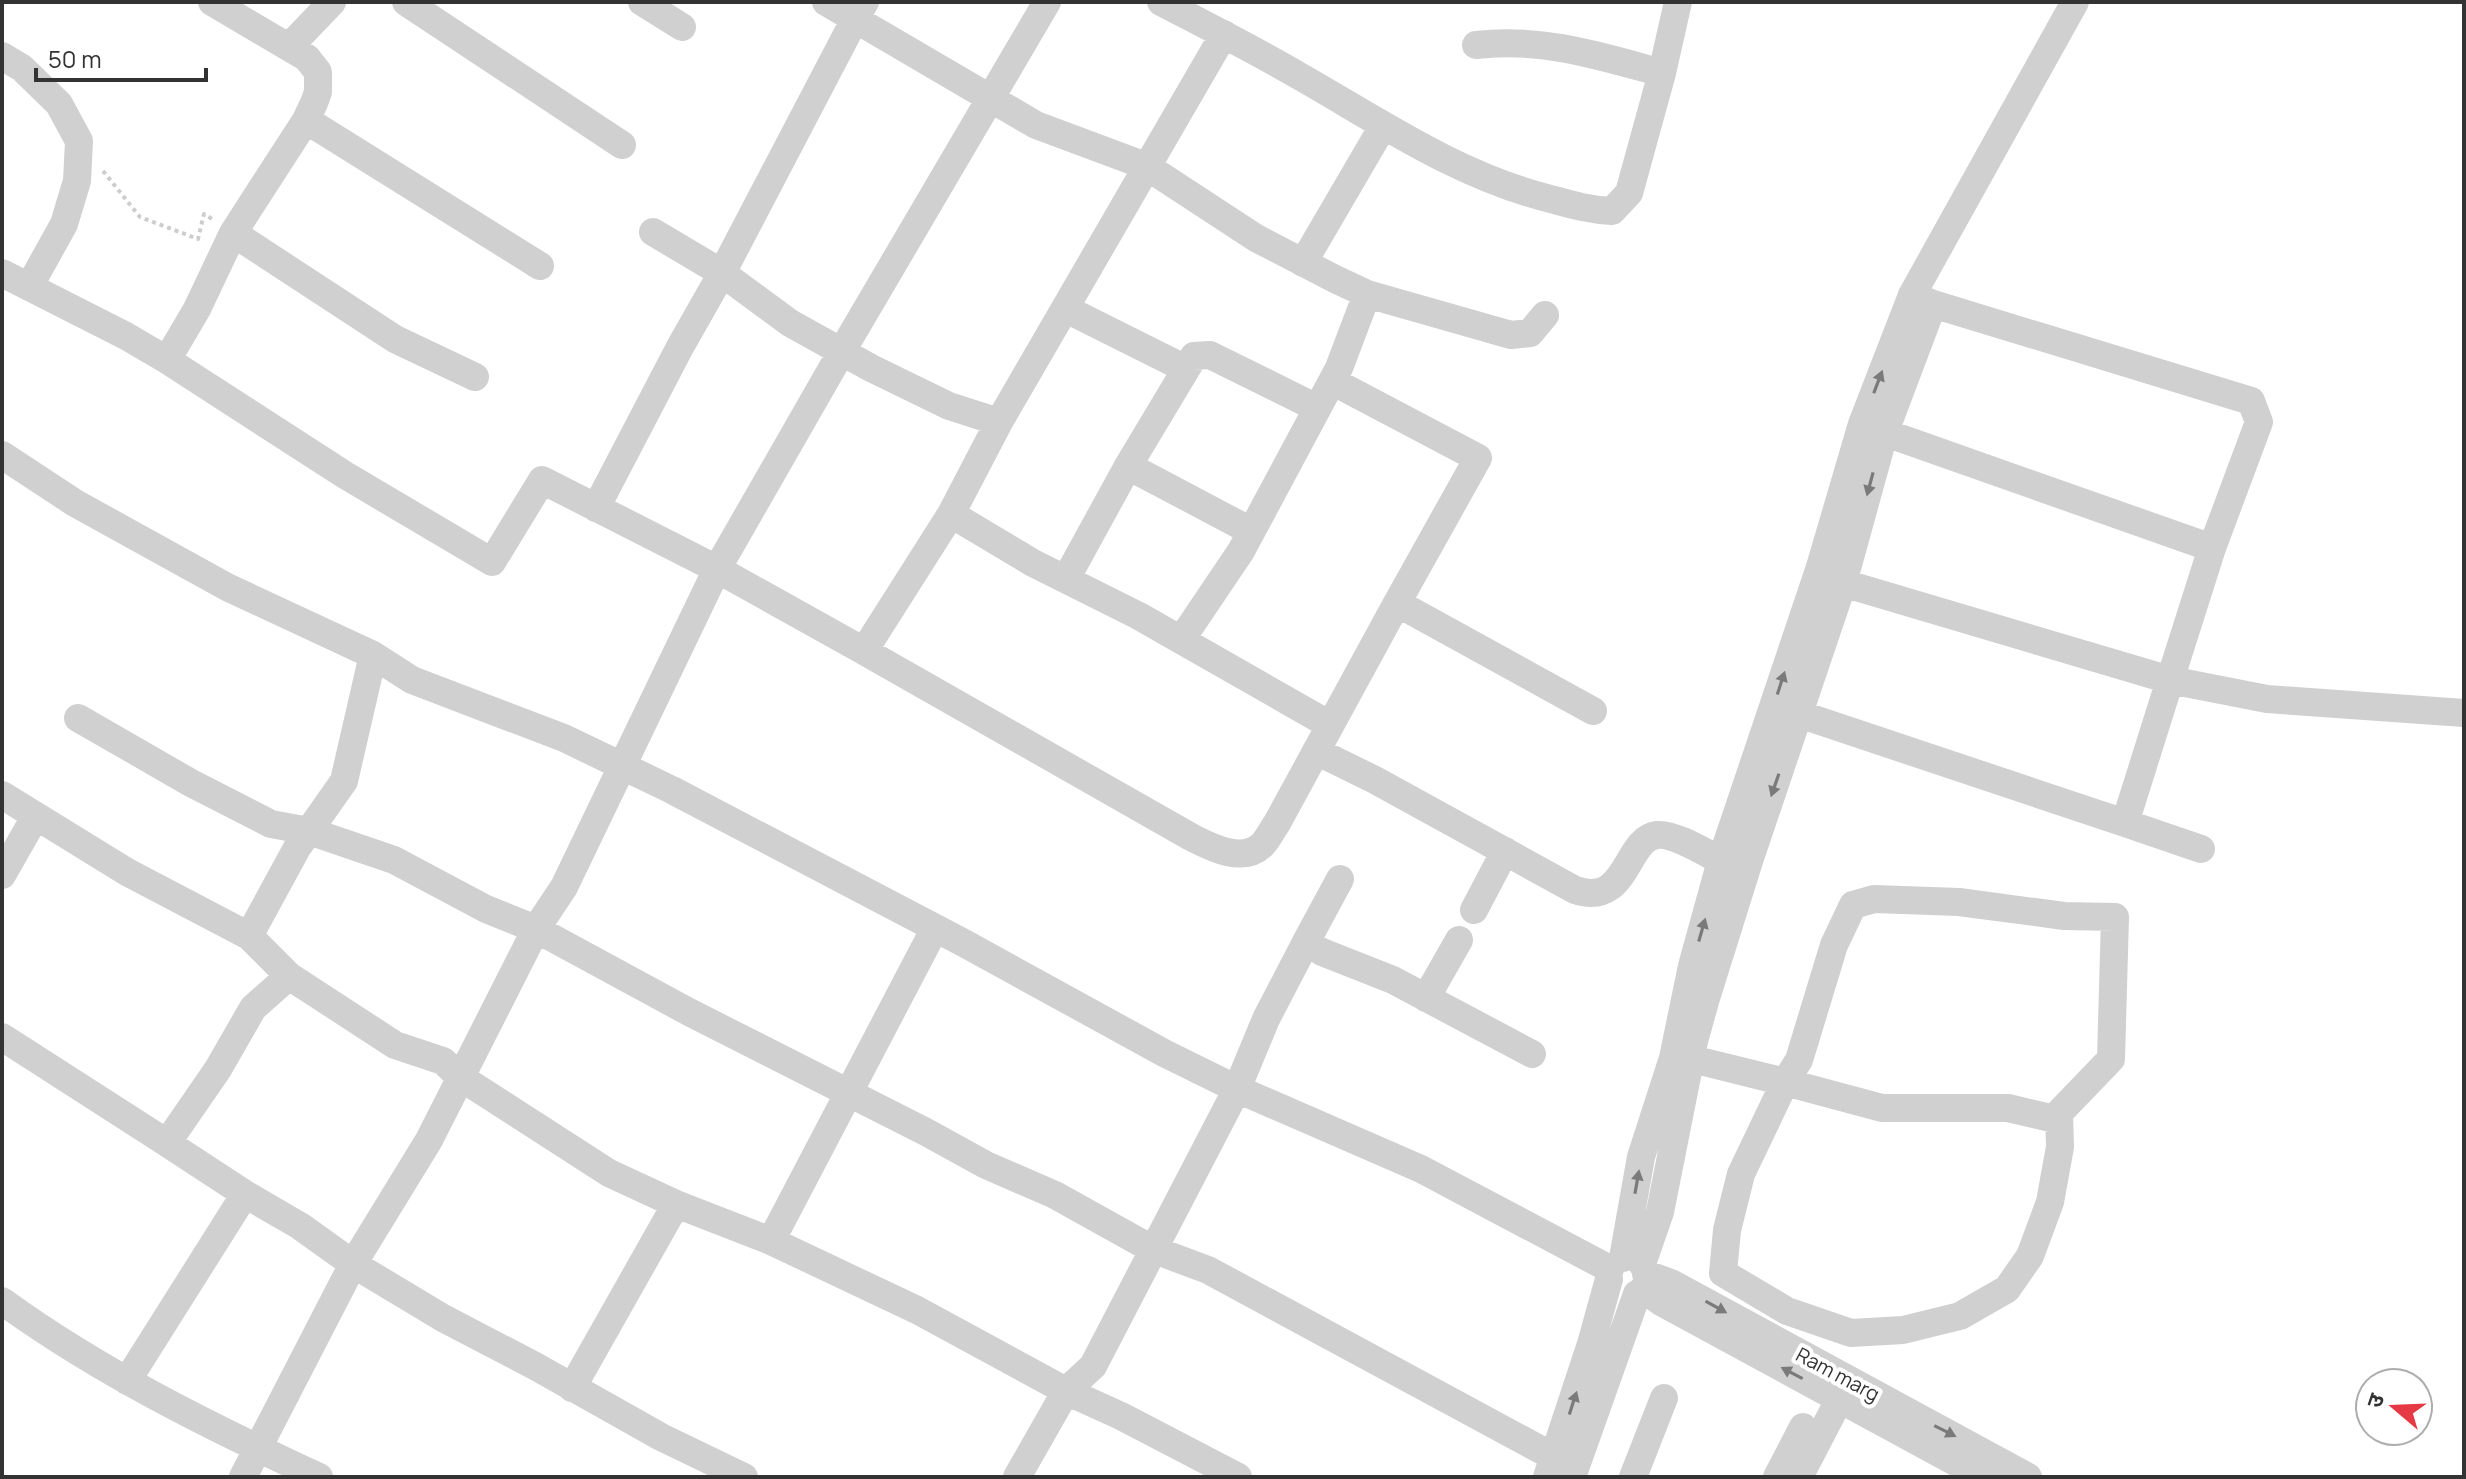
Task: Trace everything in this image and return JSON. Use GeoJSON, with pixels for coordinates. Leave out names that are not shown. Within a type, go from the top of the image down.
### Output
{"type":"FeatureCollection","features":[{"type":"Feature","properties":{"kind":"street"},"geometry":{"type":"LineString","coordinates":[[167,360],[197,309],[233,233],[306,120],[318,92],[318,72],[314,64],[212,2]]}},
{"type":"Feature","properties":{"kind":"street"},"geometry":{"type":"LineString","coordinates":[[289,47],[332,2]]}},
{"type":"Feature","properties":{"kind":"street"},"geometry":{"type":"LineString","coordinates":[[406,2],[622,145]]}},
{"type":"Feature","properties":{"kind":"street"},"geometry":{"type":"LineString","coordinates":[[642,2],[682,27]]}},
{"type":"Feature","properties":{"kind":"street"},"geometry":{"type":"LineString","coordinates":[[826,2],[860,10],[991,99],[1036,125],[1146,166],[1256,238],[1367,294],[1511,335],[1530,333],[1545,315]]}},
{"type":"Feature","properties":{"kind":"street"},"geometry":{"type":"LineString","coordinates":[[243,1477],[353,1264],[429,1140],[536,929],[564,887],[717,569],[1047,2]]}},
{"type":"Feature","properties":{"kind":"street"},"geometry":{"type":"LineString","coordinates":[[1161,2],[1304,78],[1404,139],[1519,191],[1574,207],[1612,211],[1629,193],[1678,2]]}},
{"type":"Feature","properties":{"kind":"street"},"geometry":{"type":"LineString","coordinates":[[1630,1275],[1641,1157],[1673,1058],[1692,966],[1721,861],[1820,567],[1922,300],[2075,2]]}},
{"type":"Feature","properties":{"kind":"street"},"geometry":{"type":"LineString","coordinates":[[596,508],[860,10]]}},
{"type":"Feature","properties":{"kind":"street"},"geometry":{"type":"LineString","coordinates":[[864,651],[951,514],[999,422],[1224,34]]}},
{"type":"Feature","properties":{"kind":"street"},"geometry":{"type":"LineString","coordinates":[[1476,45],[1503,41],[1545,44],[1662,73]]}},
{"type":"Feature","properties":{"kind":"street"},"geometry":{"type":"LineString","coordinates":[[2,56],[22,68],[59,104],[79,141],[77,181],[64,224],[29,287]]}},
{"type":"Feature","properties":{"kind":"street"},"geometry":{"type":"LineString","coordinates":[[306,120],[540,266]]}},
{"type":"Feature","properties":{"kind":"street"},"geometry":{"type":"LineString","coordinates":[[1303,263],[1383,126]]}},
{"type":"Feature","properties":{"kind":"street"},"geometry":{"type":"LineString","coordinates":[[653,232],[722,273],[790,323],[949,406],[999,422]]}},
{"type":"Feature","properties":{"kind":"street"},"geometry":{"type":"LineString","coordinates":[[233,233],[395,339],[475,377]]}},
{"type":"Feature","properties":{"kind":"street"},"geometry":{"type":"LineString","coordinates":[[2,273],[167,360],[331,467],[492,562],[542,480],[717,569],[1221,851],[1242,853],[1261,846],[1277,823],[1478,458],[1332,381]]}},
{"type":"Feature","properties":{"kind":"street"},"geometry":{"type":"LineString","coordinates":[[1181,640],[1233,564],[1332,381],[1367,294]]}},
{"type":"Feature","properties":{"kind":"street"},"geometry":{"type":"LineString","coordinates":[[1922,300],[2251,401],[2259,422],[2212,548],[2125,823]]}},
{"type":"Feature","properties":{"kind":"street"},"geometry":{"type":"LineString","coordinates":[[1066,309],[1186,369]]}},
{"type":"Feature","properties":{"kind":"street"},"geometry":{"type":"LineString","coordinates":[[1066,579],[1128,466],[1194,356],[1210,355],[1317,408]]}},
{"type":"Feature","properties":{"kind":"street"},"geometry":{"type":"LineString","coordinates":[[1873,429],[2212,548]]}},
{"type":"Feature","properties":{"kind":"street"},"geometry":{"type":"LineString","coordinates":[[78,718],[191,783],[271,824],[309,831],[394,860],[486,909],[536,929],[689,1012],[986,1165],[1055,1195],[1152,1249],[1208,1270],[1563,1467],[1587,1358],[1660,1212],[1706,998],[1843,583],[1873,429]]}},
{"type":"Feature","properties":{"kind":"street","name":"Ram marg"},"geometry":{"type":"LineString","coordinates":[[2,455],[75,503],[227,587],[373,655],[412,680],[564,738],[621,765],[1237,1089],[1421,1169],[1630,1275],[1673,1284],[1845,1390],[1962,1439],[2028,1477]]}},
{"type":"Feature","properties":{"kind":"street"},"geometry":{"type":"LineString","coordinates":[[1128,466],[1251,531]]}},
{"type":"Feature","properties":{"kind":"street"},"geometry":{"type":"LineString","coordinates":[[951,514],[1033,563],[1181,640],[1330,725]]}},
{"type":"Feature","properties":{"kind":"street"},"geometry":{"type":"LineString","coordinates":[[1843,583],[2170,680],[2232,693],[2291,702],[2464,713]]}},
{"type":"Feature","properties":{"kind":"street"},"geometry":{"type":"LineString","coordinates":[[1397,603],[1593,711]]}},
{"type":"Feature","properties":{"kind":"street"},"geometry":{"type":"LineString","coordinates":[[249,936],[297,848],[344,781],[373,655]]}},
{"type":"Feature","properties":{"kind":"street"},"geometry":{"type":"LineString","coordinates":[[1799,714],[2201,849]]}},
{"type":"Feature","properties":{"kind":"street"},"geometry":{"type":"LineString","coordinates":[[1316,751],[1589,895],[1612,886],[1647,839],[1657,835],[1669,837],[1721,861]]}},
{"type":"Feature","properties":{"kind":"street"},"geometry":{"type":"LineString","coordinates":[[2,795],[127,872],[249,936],[289,976],[395,1045],[443,1061],[460,1077],[609,1173],[676,1204],[771,1241],[917,1310],[1066,1391],[1238,1477]]}},
{"type":"Feature","properties":{"kind":"street"},"geometry":{"type":"LineString","coordinates":[[2,875],[35,817]]}},
{"type":"Feature","properties":{"kind":"street"},"geometry":{"type":"LineString","coordinates":[[1474,910],[1505,851]]}},
{"type":"Feature","properties":{"kind":"street"},"geometry":{"type":"LineString","coordinates":[[1017,1477],[1066,1391],[1093,1366],[1237,1089],[1266,1019],[1340,879]]}},
{"type":"Feature","properties":{"kind":"street"},"geometry":{"type":"LineString","coordinates":[[1874,899],[1959,902],[2064,916],[2115,917],[2111,1059],[2059,1113],[2060,1147],[2050,1202],[2030,1256],[2007,1289],[1960,1316],[1903,1330],[1851,1333],[1787,1311],[1723,1273],[1727,1230],[1741,1174],[1785,1082],[1799,1060],[1834,945],[1853,905],[1874,899]]}},
{"type":"Feature","properties":{"kind":"street"},"geometry":{"type":"LineString","coordinates":[[771,1241],[935,928]]}},
{"type":"Feature","properties":{"kind":"street"},"geometry":{"type":"LineString","coordinates":[[1426,998],[1459,940]]}},
{"type":"Feature","properties":{"kind":"street"},"geometry":{"type":"LineString","coordinates":[[1306,942],[1322,952],[1393,980],[1532,1054]]}},
{"type":"Feature","properties":{"kind":"street"},"geometry":{"type":"LineString","coordinates":[[167,1143],[218,1069],[253,1008],[289,976]]}},
{"type":"Feature","properties":{"kind":"street"},"geometry":{"type":"LineString","coordinates":[[2,1037],[245,1194],[300,1226],[353,1264],[443,1318],[661,1437],[744,1477]]}},
{"type":"Feature","properties":{"kind":"street"},"geometry":{"type":"LineString","coordinates":[[1692,1059],[1882,1108],[2008,1108],[2059,1120]]}},
{"type":"Feature","properties":{"kind":"street"},"geometry":{"type":"LineString","coordinates":[[127,1381],[245,1194]]}},
{"type":"Feature","properties":{"kind":"street"},"geometry":{"type":"LineString","coordinates":[[572,1388],[676,1204]]}},
{"type":"Feature","properties":{"kind":"street"},"geometry":{"type":"LineString","coordinates":[[2,1301],[127,1381],[207,1425],[319,1477]]}},
{"type":"Feature","properties":{"kind":"street"},"geometry":{"type":"LineString","coordinates":[[1799,1477],[1845,1390],[1983,1477]]}},
{"type":"Feature","properties":{"kind":"street"},"geometry":{"type":"LineString","coordinates":[[1633,1477],[1664,1398]]}},
{"type":"Feature","properties":{"kind":"street"},"geometry":{"type":"LineString","coordinates":[[1777,1477],[1803,1427]]}},
{"type":"Feature","properties":{"kind":"path"},"geometry":{"type":"LineString","coordinates":[[79,141],[140,217],[198,239],[204,214],[233,233]]}}]}
